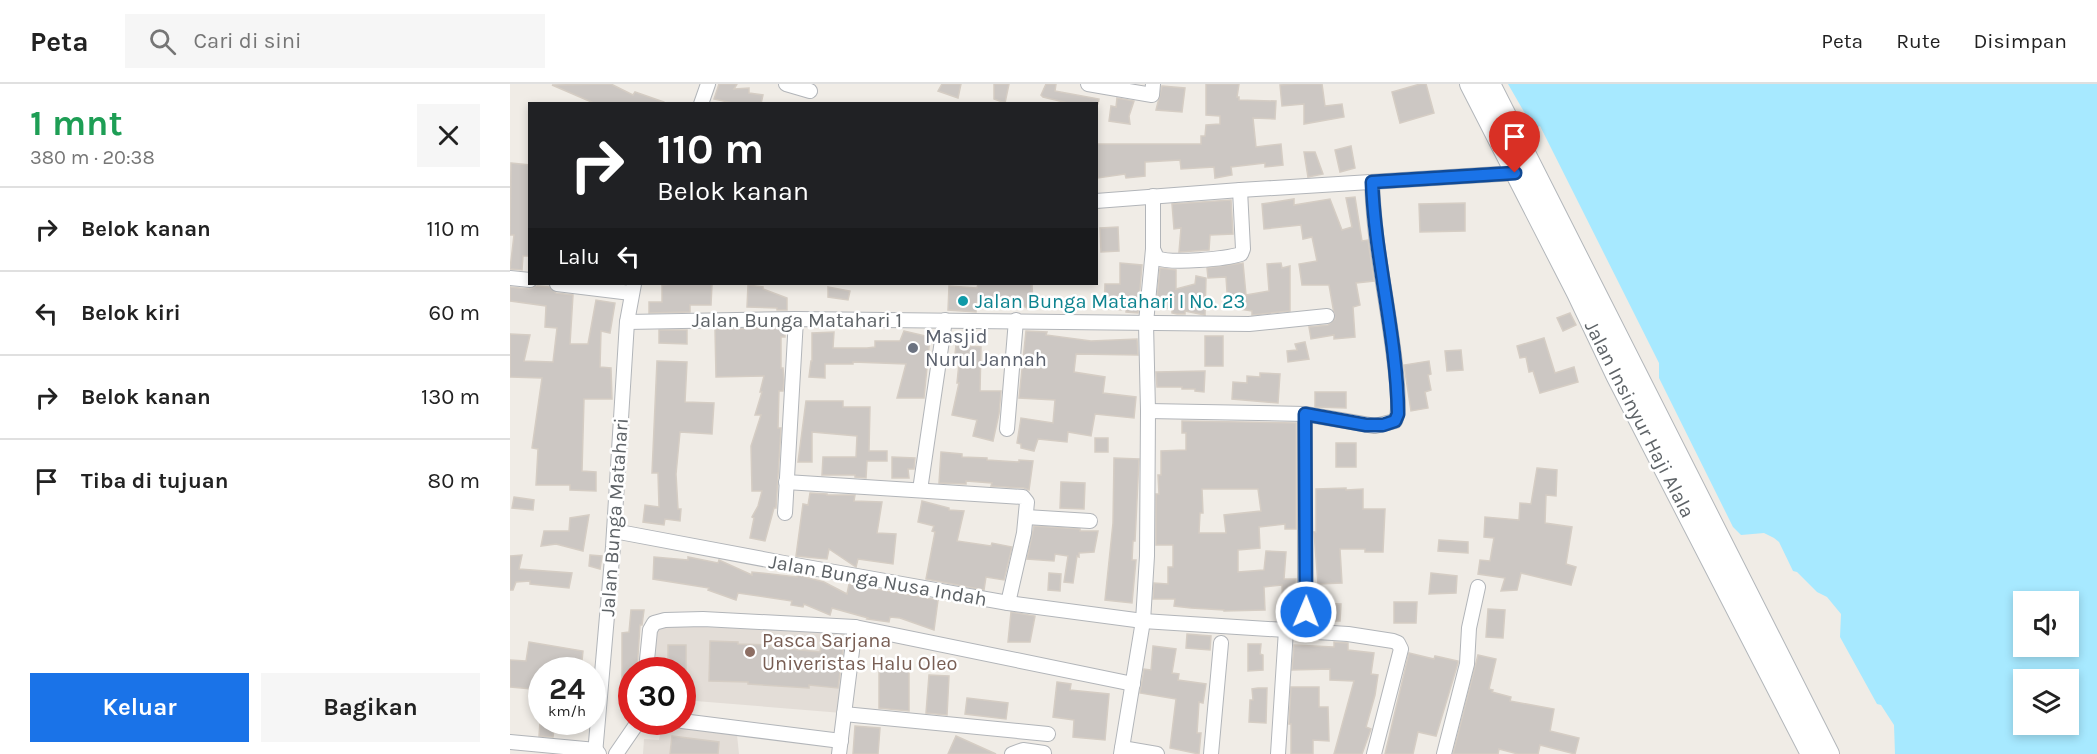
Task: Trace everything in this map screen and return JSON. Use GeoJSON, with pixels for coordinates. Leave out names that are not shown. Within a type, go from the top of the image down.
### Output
{"type":"FeatureCollection","features":[{"type":"Feature","properties":{"kind":"main road","name":"Jalan Insinyur Haji Alala"},"geometry":{"type":"LineString","coordinates":[[1470,84],[1577,293],[1617,377],[1638,397],[1829,754]]}},
{"type":"Feature","properties":{"kind":"main road","name":"Jalan Insinyur Haji Alala"},"geometry":{"type":"LineString","coordinates":[[1490,84],[1636,370],[1638,397],[1810,754]]}},
{"type":"Feature","properties":{"kind":"street"},"geometry":{"type":"LineString","coordinates":[[702,102],[708,84]]}},
{"type":"Feature","properties":{"kind":"street"},"geometry":{"type":"LineString","coordinates":[[786,84],[810,91]]}},
{"type":"Feature","properties":{"kind":"street"},"geometry":{"type":"LineString","coordinates":[[1088,84],[1152,95],[1153,84]]}},
{"type":"Feature","properties":{"kind":"street"},"geometry":{"type":"LineString","coordinates":[[1098,201],[1515,173]]}},
{"type":"Feature","properties":{"kind":"street"},"geometry":{"type":"LineString","coordinates":[[1148,411],[1305,414],[1375,426],[1389,423],[1397,417],[1398,397],[1393,348],[1374,218],[1372,182]]}},
{"type":"Feature","properties":{"kind":"street"},"geometry":{"type":"LineString","coordinates":[[1153,249],[1157,258],[1165,261],[1241,254],[1243,249],[1240,190]]}},
{"type":"Feature","properties":{"kind":"street"},"geometry":{"type":"LineString","coordinates":[[1152,196],[1153,249],[1146,323],[1147,556],[1143,621],[1121,751],[1157,754]]}},
{"type":"Feature","properties":{"kind":"street"},"geometry":{"type":"LineString","coordinates":[[510,278],[528,280]]}},
{"type":"Feature","properties":{"kind":"street"},"geometry":{"type":"LineString","coordinates":[[576,285],[633,288]]}},
{"type":"Feature","properties":{"kind":"street","name":"Jalan Bunga Matahari"},"geometry":{"type":"LineString","coordinates":[[510,742],[597,753],[627,322],[633,288]]}},
{"type":"Feature","properties":{"kind":"street","name":"Jalan Bunga Matahari 1"},"geometry":{"type":"LineString","coordinates":[[627,322],[796,319],[1249,324],[1327,316]]}},
{"type":"Feature","properties":{"kind":"street"},"geometry":{"type":"LineString","coordinates":[[785,513],[796,319]]}},
{"type":"Feature","properties":{"kind":"street"},"geometry":{"type":"LineString","coordinates":[[920,490],[945,320]]}},
{"type":"Feature","properties":{"kind":"street"},"geometry":{"type":"LineString","coordinates":[[1007,429],[1016,320]]}},
{"type":"Feature","properties":{"kind":"street"},"geometry":{"type":"LineString","coordinates":[[1305,414],[1305,632]]}},
{"type":"Feature","properties":{"kind":"street"},"geometry":{"type":"LineString","coordinates":[[786,482],[1023,497],[1028,502],[1026,517],[1008,603]]}},
{"type":"Feature","properties":{"kind":"street"},"geometry":{"type":"LineString","coordinates":[[1026,517],[1090,521]]}},
{"type":"Feature","properties":{"kind":"street","name":"Jalan Bunga Nusa Indah"},"geometry":{"type":"LineString","coordinates":[[614,531],[1008,603],[1143,621],[1348,634],[1393,641],[1400,645],[1401,649],[1374,754]]}},
{"type":"Feature","properties":{"kind":"street"},"geometry":{"type":"LineString","coordinates":[[1444,754],[1467,664],[1468,639],[1478,587]]}},
{"type":"Feature","properties":{"kind":"street"},"geometry":{"type":"LineString","coordinates":[[647,657],[650,630],[658,621],[703,619],[855,627],[1133,684]]}},
{"type":"Feature","properties":{"kind":"street"},"geometry":{"type":"LineString","coordinates":[[696,723],[840,747],[855,627]]}},
{"type":"Feature","properties":{"kind":"street"},"geometry":{"type":"LineString","coordinates":[[1278,754],[1286,630]]}},
{"type":"Feature","properties":{"kind":"street"},"geometry":{"type":"LineString","coordinates":[[1211,754],[1221,643]]}},
{"type":"Feature","properties":{"kind":"street"},"geometry":{"type":"LineString","coordinates":[[844,714],[1048,734]]}},
{"type":"Feature","properties":{"kind":"street"},"geometry":{"type":"LineString","coordinates":[[616,754],[629,735]]}},
{"type":"Feature","properties":{"kind":"street"},"geometry":{"type":"LineString","coordinates":[[1012,754],[1023,750],[1044,753]]}},
{"type":"Feature","properties":{"kind":"shaded area","name":"Pasca Sarjana Univeristas Halu Oleo"},"geometry":{"type":"Polygon","coordinates":[[[656,625],[846,633],[842,713],[696,701],[696,657],[655,657],[656,625]]]}},
{"type":"Feature","properties":{"kind":"shaded area"},"geometry":{"type":"Polygon","coordinates":[[[696,730],[737,735],[739,754],[643,754],[644,739],[659,740],[660,735],[696,735],[696,730]]]}},
{"type":"Feature","properties":{"kind":"water"},"geometry":{"type":"Polygon","coordinates":[[[1508,84],[2097,84],[2097,754],[1895,754],[1894,725],[1881,705],[1877,704],[1840,637],[1841,614],[1827,597],[1817,592],[1797,572],[1793,571],[1779,542],[1764,533],[1741,535],[1733,527],[1659,378],[1659,363],[1540,126],[1534,129],[1508,84]]]}},
{"type":"Feature","properties":{"kind":"building"},"geometry":{"type":"Polygon","coordinates":[[[611,84],[633,95],[635,92],[664,102],[591,102],[552,85],[611,84]]]}},
{"type":"Feature","properties":{"kind":"building"},"geometry":{"type":"Polygon","coordinates":[[[719,84],[737,84],[734,89],[749,88],[749,93],[763,95],[761,102],[728,102],[714,99],[719,84]]]}},
{"type":"Feature","properties":{"kind":"building"},"geometry":{"type":"Polygon","coordinates":[[[942,84],[961,84],[958,98],[938,91],[942,84]]]}},
{"type":"Feature","properties":{"kind":"building"},"geometry":{"type":"Polygon","coordinates":[[[994,84],[1009,84],[1005,102],[994,99],[994,84]]]}},
{"type":"Feature","properties":{"kind":"building"},"geometry":{"type":"Polygon","coordinates":[[[1046,84],[1056,84],[1055,91],[1099,99],[1098,104],[1098,102],[1064,102],[1041,95],[1046,84]]]}},
{"type":"Feature","properties":{"kind":"building"},"geometry":{"type":"Polygon","coordinates":[[[1206,84],[1239,84],[1237,97],[1239,100],[1276,101],[1275,119],[1253,118],[1256,147],[1281,144],[1283,165],[1265,167],[1265,163],[1231,167],[1232,175],[1215,178],[1214,167],[1181,169],[1180,160],[1145,162],[1145,176],[1126,178],[1125,174],[1098,178],[1098,144],[1201,144],[1201,136],[1205,136],[1206,125],[1220,124],[1220,116],[1206,115],[1206,84]]]}},
{"type":"Feature","properties":{"kind":"building"},"geometry":{"type":"Polygon","coordinates":[[[1322,84],[1325,106],[1342,104],[1344,117],[1304,124],[1304,104],[1282,106],[1280,85],[1322,84]]]}},
{"type":"Feature","properties":{"kind":"building"},"geometry":{"type":"Polygon","coordinates":[[[1426,84],[1434,113],[1400,123],[1392,92],[1426,84]]]}},
{"type":"Feature","properties":{"kind":"building"},"geometry":{"type":"Polygon","coordinates":[[[1162,86],[1185,88],[1182,112],[1156,110],[1162,86]]]}},
{"type":"Feature","properties":{"kind":"building"},"geometry":{"type":"Polygon","coordinates":[[[1117,98],[1134,101],[1129,116],[1130,124],[1109,121],[1111,106],[1116,107],[1117,98]]]}},
{"type":"Feature","properties":{"kind":"building"},"geometry":{"type":"Polygon","coordinates":[[[1351,146],[1355,168],[1340,172],[1335,150],[1351,146]]]}},
{"type":"Feature","properties":{"kind":"building"},"geometry":{"type":"Polygon","coordinates":[[[1304,152],[1315,152],[1323,174],[1308,177],[1304,152]]]}},
{"type":"Feature","properties":{"kind":"building"},"geometry":{"type":"Polygon","coordinates":[[[511,163],[528,165],[528,256],[523,256],[522,270],[510,269],[514,235],[510,235],[511,163]]]}},
{"type":"Feature","properties":{"kind":"building"},"geometry":{"type":"Polygon","coordinates":[[[1355,197],[1362,241],[1368,240],[1374,281],[1356,283],[1360,305],[1353,307],[1355,337],[1334,339],[1334,335],[1311,339],[1309,327],[1328,325],[1335,319],[1329,285],[1302,285],[1299,264],[1317,261],[1312,237],[1303,239],[1301,225],[1264,229],[1262,204],[1294,199],[1294,205],[1330,199],[1342,230],[1352,227],[1346,198],[1355,197]]]}},
{"type":"Feature","properties":{"kind":"building"},"geometry":{"type":"Polygon","coordinates":[[[1231,200],[1233,234],[1210,235],[1209,250],[1179,252],[1181,228],[1174,229],[1172,204],[1231,200]]]}},
{"type":"Feature","properties":{"kind":"building"},"geometry":{"type":"Polygon","coordinates":[[[1465,203],[1465,231],[1420,232],[1419,204],[1465,203]]]}},
{"type":"Feature","properties":{"kind":"building"},"geometry":{"type":"Polygon","coordinates":[[[1118,227],[1119,251],[1101,252],[1100,228],[1118,227]]]}},
{"type":"Feature","properties":{"kind":"building"},"geometry":{"type":"Polygon","coordinates":[[[1120,263],[1142,265],[1138,313],[1104,309],[1105,284],[1120,284],[1120,263]]]}},
{"type":"Feature","properties":{"kind":"building"},"geometry":{"type":"Polygon","coordinates":[[[1243,263],[1246,295],[1269,291],[1267,264],[1281,263],[1282,268],[1290,266],[1290,311],[1252,315],[1252,311],[1228,307],[1226,277],[1208,278],[1207,268],[1243,263]]]}},
{"type":"Feature","properties":{"kind":"building"},"geometry":{"type":"Polygon","coordinates":[[[1160,268],[1176,270],[1176,289],[1195,284],[1196,276],[1206,278],[1205,315],[1185,311],[1185,314],[1172,313],[1172,308],[1156,309],[1160,268]]]}},
{"type":"Feature","properties":{"kind":"building"},"geometry":{"type":"Polygon","coordinates":[[[662,285],[712,285],[711,305],[690,305],[690,312],[649,313],[649,302],[662,302],[662,285]]]}},
{"type":"Feature","properties":{"kind":"building"},"geometry":{"type":"Polygon","coordinates":[[[748,285],[763,287],[763,289],[787,298],[787,310],[747,307],[748,285]]]}},
{"type":"Feature","properties":{"kind":"building"},"geometry":{"type":"Polygon","coordinates":[[[978,285],[1032,285],[1033,305],[1027,308],[1013,302],[1013,306],[977,302],[976,312],[948,310],[949,286],[977,288],[978,285]]]}},
{"type":"Feature","properties":{"kind":"building"},"geometry":{"type":"Polygon","coordinates":[[[537,286],[549,287],[556,293],[573,295],[570,344],[588,344],[596,300],[615,303],[610,333],[601,331],[600,367],[611,368],[612,399],[584,399],[582,471],[596,472],[596,491],[570,490],[570,485],[536,485],[538,449],[532,448],[542,378],[510,377],[510,334],[530,335],[524,361],[553,362],[557,328],[545,327],[546,306],[510,301],[510,287],[529,289],[537,286]]]}},
{"type":"Feature","properties":{"kind":"building"},"geometry":{"type":"Polygon","coordinates":[[[828,287],[850,291],[848,300],[828,297],[828,287]]]}},
{"type":"Feature","properties":{"kind":"building"},"geometry":{"type":"Polygon","coordinates":[[[1570,313],[1576,325],[1563,331],[1557,318],[1570,313]]]}},
{"type":"Feature","properties":{"kind":"building"},"geometry":{"type":"Polygon","coordinates":[[[785,328],[785,337],[781,337],[781,368],[783,368],[784,380],[783,391],[779,391],[778,428],[781,428],[776,508],[774,508],[765,541],[750,538],[754,518],[752,517],[762,491],[752,491],[751,446],[761,415],[755,415],[764,376],[716,377],[715,329],[785,328]]]}},
{"type":"Feature","properties":{"kind":"building"},"geometry":{"type":"Polygon","coordinates":[[[659,330],[687,330],[687,344],[659,343],[659,330]]]}},
{"type":"Feature","properties":{"kind":"building"},"geometry":{"type":"Polygon","coordinates":[[[904,331],[930,337],[924,398],[897,398],[906,364],[853,362],[853,364],[825,364],[825,378],[809,377],[812,361],[812,333],[834,332],[833,348],[867,348],[875,347],[875,341],[900,341],[904,331]]]}},
{"type":"Feature","properties":{"kind":"building"},"geometry":{"type":"Polygon","coordinates":[[[1026,331],[1047,332],[1046,335],[1091,341],[1137,339],[1138,355],[1076,354],[1074,372],[1105,377],[1103,393],[1136,397],[1134,418],[1095,414],[1091,436],[1068,432],[1067,442],[1038,439],[1034,451],[1021,448],[1021,444],[1017,443],[1021,418],[1053,423],[1055,400],[1019,398],[1026,331]]]}},
{"type":"Feature","properties":{"kind":"building"},"geometry":{"type":"Polygon","coordinates":[[[1205,336],[1223,336],[1223,366],[1205,366],[1205,336]]]}},
{"type":"Feature","properties":{"kind":"building"},"geometry":{"type":"Polygon","coordinates":[[[1544,338],[1555,373],[1574,367],[1578,382],[1540,393],[1533,371],[1529,372],[1526,357],[1520,358],[1517,346],[1544,338]]]}},
{"type":"Feature","properties":{"kind":"building"},"geometry":{"type":"Polygon","coordinates":[[[1305,342],[1309,359],[1288,362],[1287,351],[1297,350],[1295,344],[1305,342]]]}},
{"type":"Feature","properties":{"kind":"building"},"geometry":{"type":"Polygon","coordinates":[[[956,345],[981,347],[980,391],[1001,391],[993,441],[973,436],[977,420],[952,415],[959,383],[957,383],[959,363],[954,363],[956,345]]]}},
{"type":"Feature","properties":{"kind":"building"},"geometry":{"type":"Polygon","coordinates":[[[1461,350],[1463,370],[1447,371],[1445,351],[1461,350]]]}},
{"type":"Feature","properties":{"kind":"building"},"geometry":{"type":"Polygon","coordinates":[[[657,361],[687,362],[685,402],[714,403],[712,434],[680,432],[676,474],[678,509],[681,509],[680,521],[665,519],[664,525],[643,522],[645,505],[659,507],[658,473],[652,473],[657,361]]]}},
{"type":"Feature","properties":{"kind":"building"},"geometry":{"type":"Polygon","coordinates":[[[1429,361],[1431,374],[1428,375],[1431,390],[1425,392],[1428,408],[1411,411],[1404,365],[1429,361]]]}},
{"type":"Feature","properties":{"kind":"building"},"geometry":{"type":"Polygon","coordinates":[[[1205,371],[1204,392],[1182,389],[1182,387],[1157,387],[1156,372],[1205,371]]]}},
{"type":"Feature","properties":{"kind":"building"},"geometry":{"type":"Polygon","coordinates":[[[1260,373],[1280,374],[1278,403],[1232,399],[1233,382],[1247,383],[1247,376],[1260,377],[1260,373]]]}},
{"type":"Feature","properties":{"kind":"building"},"geometry":{"type":"Polygon","coordinates":[[[1315,392],[1346,392],[1346,408],[1315,407],[1315,392]]]}},
{"type":"Feature","properties":{"kind":"building"},"geometry":{"type":"Polygon","coordinates":[[[806,401],[843,401],[843,407],[870,407],[869,451],[887,451],[887,461],[867,461],[866,478],[855,477],[855,475],[822,475],[823,457],[856,457],[857,436],[812,432],[812,462],[798,462],[806,401]]]}},
{"type":"Feature","properties":{"kind":"building"},"geometry":{"type":"Polygon","coordinates":[[[1182,421],[1296,423],[1296,529],[1285,529],[1285,524],[1259,527],[1260,548],[1238,550],[1238,572],[1264,570],[1266,551],[1286,552],[1284,579],[1296,579],[1296,616],[1283,616],[1282,585],[1264,587],[1265,610],[1224,611],[1191,608],[1174,606],[1175,599],[1153,599],[1154,583],[1168,584],[1168,567],[1173,567],[1173,545],[1156,545],[1156,494],[1159,494],[1158,475],[1161,475],[1161,451],[1186,450],[1186,433],[1182,433],[1182,421]],[[1202,489],[1203,513],[1200,513],[1199,533],[1226,533],[1224,515],[1261,511],[1258,489],[1202,489]]]}},
{"type":"Feature","properties":{"kind":"building"},"geometry":{"type":"Polygon","coordinates":[[[1095,438],[1108,438],[1108,452],[1095,452],[1095,438]]]}},
{"type":"Feature","properties":{"kind":"building"},"geometry":{"type":"Polygon","coordinates":[[[1336,443],[1356,443],[1356,467],[1336,467],[1336,443]]]}},
{"type":"Feature","properties":{"kind":"building"},"geometry":{"type":"Polygon","coordinates":[[[941,452],[962,454],[962,457],[987,458],[987,460],[1033,461],[1029,490],[991,486],[992,483],[966,481],[966,484],[939,483],[941,452]]]}},
{"type":"Feature","properties":{"kind":"building"},"geometry":{"type":"Polygon","coordinates":[[[892,457],[915,458],[914,469],[908,469],[909,478],[892,478],[892,457]]]}},
{"type":"Feature","properties":{"kind":"building"},"geometry":{"type":"Polygon","coordinates":[[[1114,458],[1139,459],[1132,560],[1136,560],[1132,603],[1105,600],[1113,523],[1114,458]]]}},
{"type":"Feature","properties":{"kind":"building"},"geometry":{"type":"Polygon","coordinates":[[[1537,468],[1557,470],[1556,496],[1546,495],[1545,523],[1572,527],[1566,564],[1576,567],[1571,585],[1521,573],[1517,590],[1501,591],[1505,578],[1478,574],[1480,560],[1490,561],[1494,538],[1484,537],[1485,517],[1519,520],[1520,503],[1531,504],[1537,468]]]}},
{"type":"Feature","properties":{"kind":"building"},"geometry":{"type":"Polygon","coordinates":[[[1061,482],[1085,483],[1084,509],[1060,508],[1061,482]]]}},
{"type":"Feature","properties":{"kind":"building"},"geometry":{"type":"Polygon","coordinates":[[[1346,488],[1346,490],[1363,489],[1363,509],[1385,509],[1383,552],[1340,549],[1342,583],[1318,584],[1314,532],[1316,532],[1316,489],[1346,488]]]}},
{"type":"Feature","properties":{"kind":"building"},"geometry":{"type":"Polygon","coordinates":[[[810,493],[855,495],[854,501],[882,502],[877,533],[896,534],[893,564],[858,559],[856,567],[829,549],[827,559],[796,556],[803,504],[808,505],[810,493]]]}},
{"type":"Feature","properties":{"kind":"building"},"geometry":{"type":"Polygon","coordinates":[[[514,497],[534,500],[533,510],[512,508],[514,497]]]}},
{"type":"Feature","properties":{"kind":"building"},"geometry":{"type":"Polygon","coordinates":[[[922,501],[949,508],[949,510],[964,511],[957,541],[991,546],[992,543],[1012,547],[1004,580],[986,577],[984,590],[926,579],[935,532],[932,531],[934,526],[918,522],[922,501]]]}},
{"type":"Feature","properties":{"kind":"building"},"geometry":{"type":"Polygon","coordinates":[[[589,515],[583,551],[556,544],[541,546],[544,531],[569,531],[570,518],[589,515]]]}},
{"type":"Feature","properties":{"kind":"building"},"geometry":{"type":"Polygon","coordinates":[[[1034,526],[1098,531],[1094,552],[1079,553],[1079,557],[1077,556],[1073,583],[1064,582],[1068,556],[1055,554],[1054,561],[1027,559],[1034,526]]]}},
{"type":"Feature","properties":{"kind":"building"},"geometry":{"type":"Polygon","coordinates":[[[1439,540],[1468,542],[1468,553],[1438,551],[1439,540]]]}},
{"type":"Feature","properties":{"kind":"building"},"geometry":{"type":"Polygon","coordinates":[[[522,555],[519,569],[572,573],[569,588],[530,584],[530,581],[516,582],[513,590],[510,590],[510,556],[522,555]]]}},
{"type":"Feature","properties":{"kind":"building"},"geometry":{"type":"Polygon","coordinates":[[[590,555],[602,556],[600,569],[589,566],[590,555]]]}},
{"type":"Feature","properties":{"kind":"building"},"geometry":{"type":"Polygon","coordinates":[[[654,557],[688,560],[688,557],[718,563],[719,560],[752,575],[752,572],[797,577],[797,575],[824,582],[847,594],[849,584],[938,600],[934,630],[900,618],[890,617],[889,622],[867,619],[832,608],[830,615],[804,604],[803,607],[791,605],[792,601],[738,593],[736,600],[708,590],[709,588],[653,579],[654,557]]]}},
{"type":"Feature","properties":{"kind":"building"},"geometry":{"type":"Polygon","coordinates":[[[1049,573],[1061,574],[1060,591],[1048,590],[1049,573]]]}},
{"type":"Feature","properties":{"kind":"building"},"geometry":{"type":"Polygon","coordinates":[[[1431,573],[1457,576],[1456,593],[1429,594],[1431,573]]]}},
{"type":"Feature","properties":{"kind":"building"},"geometry":{"type":"Polygon","coordinates":[[[1394,602],[1417,602],[1416,623],[1394,623],[1394,602]]]}},
{"type":"Feature","properties":{"kind":"building"},"geometry":{"type":"Polygon","coordinates":[[[1319,603],[1341,604],[1340,621],[1318,621],[1319,603]]]}},
{"type":"Feature","properties":{"kind":"building"},"geometry":{"type":"Polygon","coordinates":[[[1488,609],[1505,610],[1503,638],[1486,637],[1488,609]]]}},
{"type":"Feature","properties":{"kind":"building"},"geometry":{"type":"Polygon","coordinates":[[[631,610],[644,610],[642,625],[640,625],[638,657],[622,657],[622,633],[629,632],[631,610]]]}},
{"type":"Feature","properties":{"kind":"building"},"geometry":{"type":"Polygon","coordinates":[[[1011,612],[1035,616],[1030,642],[1008,642],[1011,612]]]}},
{"type":"Feature","properties":{"kind":"building"},"geometry":{"type":"Polygon","coordinates":[[[1187,634],[1211,636],[1210,650],[1186,648],[1187,634]]]}},
{"type":"Feature","properties":{"kind":"building"},"geometry":{"type":"Polygon","coordinates":[[[710,641],[770,645],[770,647],[820,652],[821,647],[843,649],[838,688],[709,681],[710,641]]]}},
{"type":"Feature","properties":{"kind":"building"},"geometry":{"type":"Polygon","coordinates":[[[529,642],[583,651],[582,657],[528,657],[528,689],[510,687],[510,660],[526,661],[529,642]]]}},
{"type":"Feature","properties":{"kind":"building"},"geometry":{"type":"Polygon","coordinates":[[[1334,642],[1348,643],[1348,650],[1374,653],[1371,674],[1378,675],[1366,727],[1371,729],[1362,754],[1334,754],[1354,681],[1330,680],[1330,669],[1292,670],[1294,645],[1334,647],[1334,642]]]}},
{"type":"Feature","properties":{"kind":"building"},"geometry":{"type":"Polygon","coordinates":[[[1248,644],[1261,644],[1263,670],[1248,671],[1248,644]]]}},
{"type":"Feature","properties":{"kind":"building"},"geometry":{"type":"Polygon","coordinates":[[[668,645],[686,645],[686,657],[668,657],[668,645]]]}},
{"type":"Feature","properties":{"kind":"building"},"geometry":{"type":"Polygon","coordinates":[[[1153,646],[1176,649],[1172,673],[1179,674],[1178,680],[1206,684],[1203,703],[1199,702],[1197,733],[1201,733],[1199,754],[1170,748],[1176,699],[1140,693],[1144,669],[1151,670],[1153,646]]]}},
{"type":"Feature","properties":{"kind":"building"},"geometry":{"type":"Polygon","coordinates":[[[1409,653],[1434,659],[1435,656],[1458,661],[1458,663],[1436,736],[1418,732],[1413,754],[1385,754],[1409,653]]]}},
{"type":"Feature","properties":{"kind":"building"},"geometry":{"type":"Polygon","coordinates":[[[1478,655],[1496,659],[1489,689],[1493,690],[1492,692],[1511,697],[1510,701],[1554,709],[1550,731],[1579,738],[1575,754],[1540,745],[1538,754],[1518,754],[1499,749],[1498,754],[1453,754],[1478,655]]]}},
{"type":"Feature","properties":{"kind":"building"},"geometry":{"type":"Polygon","coordinates":[[[879,664],[909,665],[909,711],[879,708],[879,664]]]}},
{"type":"Feature","properties":{"kind":"building"},"geometry":{"type":"Polygon","coordinates":[[[929,675],[949,676],[947,715],[926,713],[929,675]]]}},
{"type":"Feature","properties":{"kind":"building"},"geometry":{"type":"Polygon","coordinates":[[[1057,682],[1071,684],[1070,690],[1109,694],[1105,740],[1073,737],[1074,720],[1053,717],[1057,682]]]}},
{"type":"Feature","properties":{"kind":"building"},"geometry":{"type":"Polygon","coordinates":[[[1291,687],[1319,687],[1319,707],[1328,707],[1329,741],[1313,740],[1313,754],[1291,754],[1291,724],[1289,724],[1291,687]]]}},
{"type":"Feature","properties":{"kind":"building"},"geometry":{"type":"Polygon","coordinates":[[[1267,688],[1266,723],[1249,722],[1250,700],[1253,700],[1252,689],[1267,688]]]}},
{"type":"Feature","properties":{"kind":"building"},"geometry":{"type":"Polygon","coordinates":[[[967,698],[1008,703],[1006,719],[965,714],[967,698]]]}},
{"type":"Feature","properties":{"kind":"building"},"geometry":{"type":"Polygon","coordinates":[[[855,726],[880,728],[878,754],[853,754],[855,726]]]}},
{"type":"Feature","properties":{"kind":"building"},"geometry":{"type":"Polygon","coordinates":[[[672,736],[719,742],[718,754],[670,754],[672,736]]]}},
{"type":"Feature","properties":{"kind":"building"},"geometry":{"type":"Polygon","coordinates":[[[956,736],[996,754],[948,754],[956,736]]]}},
{"type":"Feature","properties":{"kind":"place","name":"Jalan Bunga Matahari I No. 23"},"geometry":{"type":"Point","coordinates":[963,301]}},
{"type":"Feature","properties":{"kind":"place","name":"Masjid Nurul Jannah"},"geometry":{"type":"Point","coordinates":[913,348]}},
{"type":"Feature","properties":{"kind":"place","name":"Pasca Sarjana Univeristas Halu Oleo"},"geometry":{"type":"Point","coordinates":[750,652]}},
{"type":"Feature","properties":{"kind":"route"},"geometry":{"type":"LineString","coordinates":[[1306,612],[1305,414],[1375,426],[1395,421],[1398,414],[1393,348],[1378,256],[1372,182],[1515,173]]}}]}
